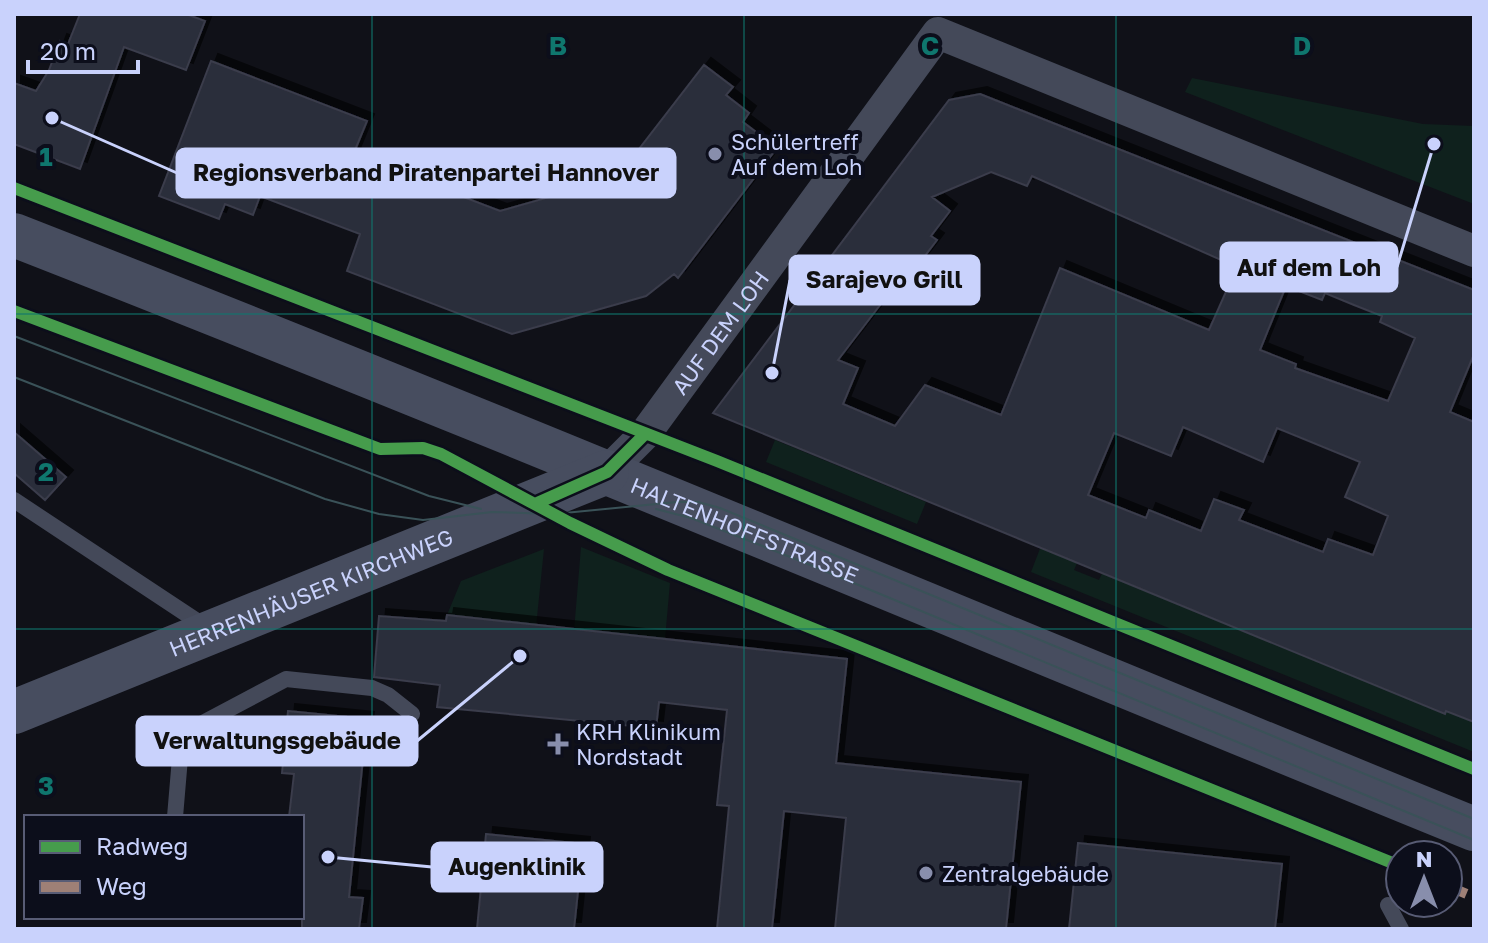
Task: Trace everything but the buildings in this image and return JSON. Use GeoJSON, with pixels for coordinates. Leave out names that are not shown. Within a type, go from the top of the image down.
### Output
{"type":"FeatureCollection","features":[{"type":"Feature","properties":{"kind":"street","name":"AUF DEM LOH"},"geometry":{"type":"LineString","coordinates":[[607,472],[645,434],[938,33],[1474,251]]}},
{"type":"Feature","properties":{"kind":"street","name":"HALTENHOFFSTRASSE"},"geometry":{"type":"LineString","coordinates":[[14,235],[358,369],[1474,829]]}},
{"type":"Feature","properties":{"kind":"street","name":"HERRENHÄUSER KIRCHWEG"},"geometry":{"type":"LineString","coordinates":[[14,712],[607,472]]}},
{"type":"Feature","properties":{"kind":"lane"},"geometry":{"type":"LineString","coordinates":[[14,500],[214,633]]}},
{"type":"Feature","properties":{"kind":"lane"},"geometry":{"type":"LineString","coordinates":[[175,815],[182,734],[277,682],[302,679],[372,688],[388,695],[412,714]]}},
{"type":"Feature","properties":{"kind":"green space"},"geometry":{"type":"Polygon","coordinates":[[[1192,78],[1423,124],[1474,126],[1474,204],[1185,92],[1192,78]]]}},
{"type":"Feature","properties":{"kind":"green space"},"geometry":{"type":"Polygon","coordinates":[[[775,440],[926,502],[917,524],[766,462],[775,440]]]}},
{"type":"Feature","properties":{"kind":"green space"},"geometry":{"type":"Polygon","coordinates":[[[1041,546],[1078,561],[1074,570],[1099,580],[1103,571],[1444,714],[1446,711],[1474,722],[1474,752],[1031,572],[1041,546]]]}},
{"type":"Feature","properties":{"kind":"green space"},"geometry":{"type":"Polygon","coordinates":[[[581,547],[670,583],[665,639],[574,631],[581,547]]]}},
{"type":"Feature","properties":{"kind":"green space"},"geometry":{"type":"Polygon","coordinates":[[[544,549],[536,627],[447,615],[461,581],[544,549]]]}},
{"type":"Feature","properties":{"kind":"tram line"},"geometry":{"type":"LineString","coordinates":[[14,336],[429,496],[481,509]]}},
{"type":"Feature","properties":{"kind":"tram line"},"geometry":{"type":"LineString","coordinates":[[14,377],[325,499],[379,514],[423,520],[492,512],[554,514],[677,502],[698,502],[720,508],[1474,819]]}},
{"type":"Feature","properties":{"kind":"tram line"},"geometry":{"type":"LineString","coordinates":[[656,509],[691,518],[803,562],[1474,840]]}},
{"type":"Feature","properties":{"kind":"marked path"},"geometry":{"type":"LineString","coordinates":[[1464,893],[1474,897]]}},
{"type":"Feature","properties":{"kind":"cycle path"},"geometry":{"type":"LineString","coordinates":[[14,188],[717,461],[1474,769]]}},
{"type":"Feature","properties":{"kind":"cycle path"},"geometry":{"type":"LineString","coordinates":[[14,311],[380,449],[423,448],[441,454],[570,523],[668,570],[1384,860]]}},
{"type":"Feature","properties":{"kind":"cycle path"},"geometry":{"type":"LineString","coordinates":[[535,504],[607,472],[645,434]]}},
{"type":"Feature","properties":{"kind":"place","name":"Regionsverband Piratenpartei Hannover"},"geometry":{"type":"Point","coordinates":[52,118]}},
{"type":"Feature","properties":{"kind":"place","name":"Auf dem Loh"},"geometry":{"type":"Point","coordinates":[1434,144]}},
{"type":"Feature","properties":{"kind":"place","name":"Schülertreff Auf dem Loh"},"geometry":{"type":"Point","coordinates":[715,154]}},
{"type":"Feature","properties":{"kind":"place","name":"Sarajevo Grill"},"geometry":{"type":"Point","coordinates":[772,373]}},
{"type":"Feature","properties":{"kind":"place","name":"Verwaltungsgebäude"},"geometry":{"type":"Point","coordinates":[520,656]}},
{"type":"Feature","properties":{"kind":"place","name":"KRH Klinikum Nordstadt"},"geometry":{"type":"Point","coordinates":[558,744]}},
{"type":"Feature","properties":{"kind":"place","name":"Augenklinik"},"geometry":{"type":"Point","coordinates":[328,857]}},
{"type":"Feature","properties":{"kind":"place","name":"Zentralgebäude"},"geometry":{"type":"Point","coordinates":[926,873]}}]}
